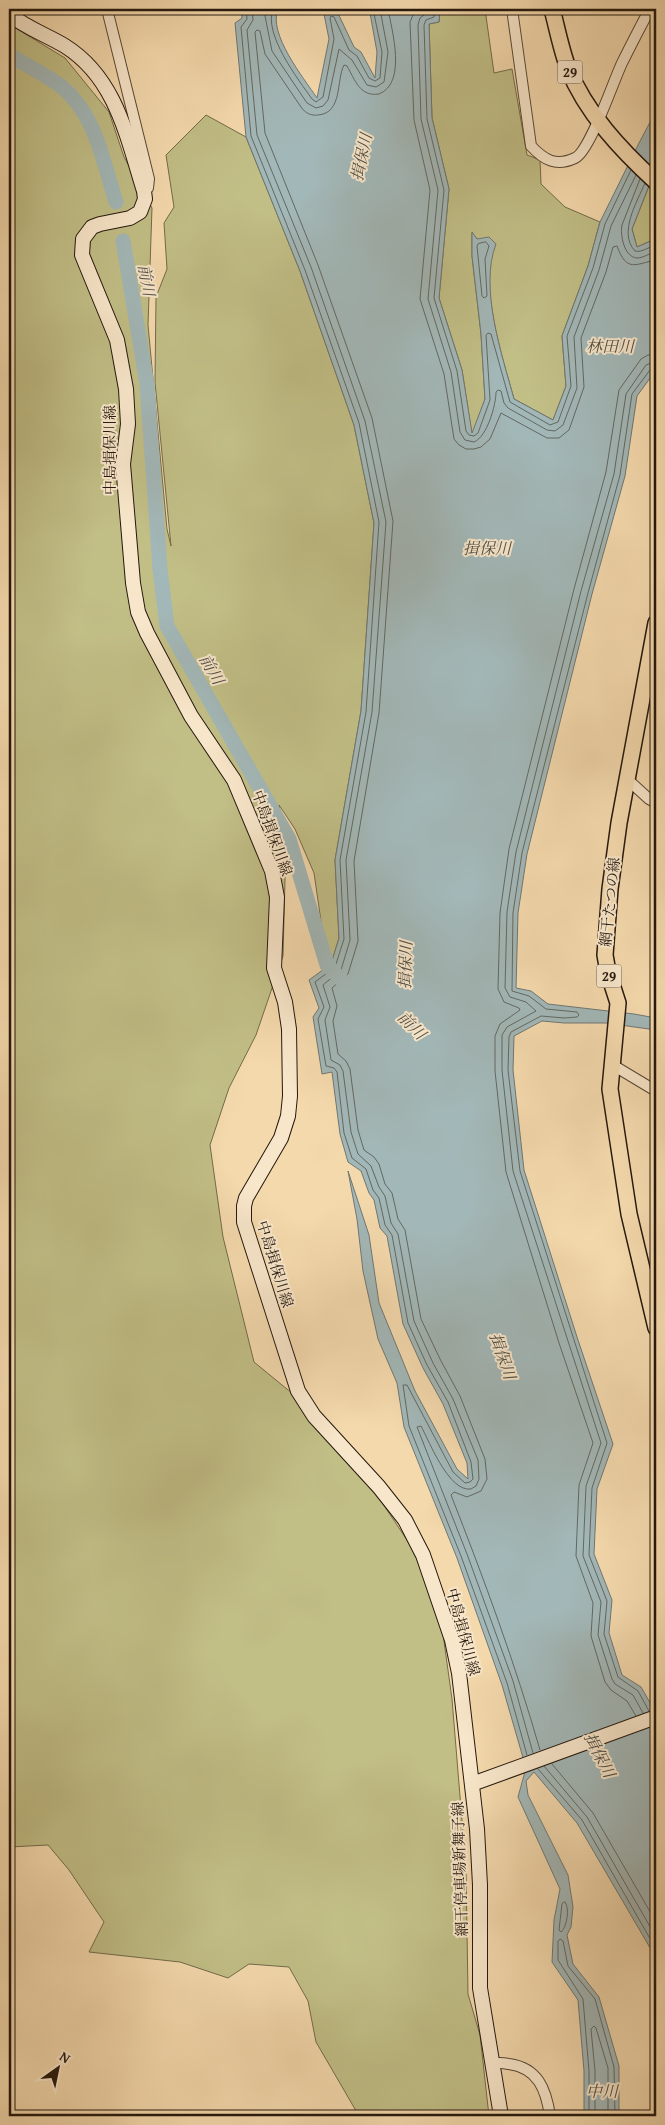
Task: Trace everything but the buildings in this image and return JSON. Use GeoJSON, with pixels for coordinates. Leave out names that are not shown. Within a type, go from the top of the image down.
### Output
{"type":"FeatureCollection","features":[{"type":"Feature","properties":{"kind":"main road","name":"29"},"geometry":{"type":"LineString","coordinates":[[552,9],[568,68],[588,105],[602,124],[656,182]]}},
{"type":"Feature","properties":{"kind":"main road"},"geometry":{"type":"LineString","coordinates":[[9,14],[66,47],[95,72],[117,108],[144,191]]}},
{"type":"Feature","properties":{"kind":"main road","name":"中島揖保川線"},"geometry":{"type":"LineString","coordinates":[[144,191],[145,199],[140,212],[130,218],[92,227],[83,239],[82,255],[117,340],[126,389],[128,424],[123,464],[133,582],[138,612],[147,633],[191,716],[234,780],[272,871],[276,896],[274,968],[285,1002],[289,1028],[290,1096],[288,1116],[281,1138],[246,1198],[244,1222],[298,1391],[314,1416],[394,1505],[423,1554],[444,1614],[459,1673],[477,1783]]}},
{"type":"Feature","properties":{"kind":"main road","name":"網干たつの線"},"geometry":{"type":"LineString","coordinates":[[656,623],[619,823],[605,937],[608,972],[618,1003],[610,1089],[629,1214],[652,1301],[656,1328]]}},
{"type":"Feature","properties":{"kind":"main road"},"geometry":{"type":"LineString","coordinates":[[477,1783],[656,1717]]}},
{"type":"Feature","properties":{"kind":"main road","name":"網干停車場新舞子線"},"geometry":{"type":"LineString","coordinates":[[477,1783],[480,1885],[480,1988],[501,2116]]}},
{"type":"Feature","properties":{"kind":"street"},"geometry":{"type":"LineString","coordinates":[[107,9],[149,179],[148,188],[144,191]]}},
{"type":"Feature","properties":{"kind":"street"},"geometry":{"type":"LineString","coordinates":[[512,9],[531,146],[542,157],[555,162],[576,158],[585,149],[602,124],[622,62],[650,9]]}},
{"type":"Feature","properties":{"kind":"street"},"geometry":{"type":"LineString","coordinates":[[628,778],[648,799],[656,803]]}},
{"type":"Feature","properties":{"kind":"street"},"geometry":{"type":"LineString","coordinates":[[611,1064],[656,1091]]}},
{"type":"Feature","properties":{"kind":"street"},"geometry":{"type":"LineString","coordinates":[[493,2064],[519,2066],[529,2070],[536,2077],[544,2092],[550,2116]]}},
{"type":"Feature","properties":{"kind":"shaded area"},"geometry":{"type":"Polygon","coordinates":[[[440,9],[485,9],[494,73],[512,69],[527,155],[540,160],[541,184],[565,207],[600,222],[588,266],[562,336],[566,386],[553,420],[514,399],[498,342],[491,301],[491,261],[495,244],[477,239],[472,233],[472,256],[481,334],[485,399],[472,435],[462,370],[439,298],[449,189],[432,118],[429,24],[439,22],[440,9]]]}},
{"type":"Feature","properties":{"kind":"shaded area"},"geometry":{"type":"Polygon","coordinates":[[[9,24],[65,58],[109,112],[124,157],[152,208],[148,325],[167,529],[171,546],[155,382],[156,297],[167,269],[164,223],[174,207],[166,155],[206,115],[246,137],[300,271],[354,425],[374,523],[361,711],[335,860],[339,938],[331,964],[323,965],[319,953],[321,921],[314,873],[295,829],[279,805],[286,841],[283,956],[256,1035],[229,1088],[210,1145],[223,1237],[254,1362],[293,1394],[365,1477],[415,1552],[443,1634],[452,1699],[466,1869],[468,1994],[480,2035],[489,2116],[359,2116],[316,2042],[308,2001],[289,1967],[249,1964],[228,1978],[180,1962],[89,1952],[104,1922],[69,1870],[48,1845],[9,1847],[9,24]]]}},
{"type":"Feature","properties":{"kind":"shaded area"},"geometry":{"type":"Polygon","coordinates":[[[656,168],[656,244],[653,240],[637,247],[632,229],[656,168]]]}},
{"type":"Feature","properties":{"kind":"water","name":"揖保川"},"geometry":{"type":"Polygon","coordinates":[[[241,9],[278,9],[276,19],[282,43],[317,98],[329,39],[323,9],[336,9],[354,47],[361,52],[375,78],[377,52],[370,13],[366,9],[440,9],[439,22],[429,24],[432,118],[449,189],[439,298],[462,370],[472,433],[485,399],[481,334],[472,256],[472,232],[477,239],[489,237],[496,244],[491,261],[491,301],[494,322],[514,399],[553,420],[566,386],[562,336],[588,266],[600,222],[656,111],[656,168],[632,229],[637,247],[653,240],[656,244],[656,370],[637,396],[625,476],[592,594],[527,854],[518,913],[516,988],[531,991],[548,1004],[656,1018],[656,1030],[606,1023],[542,1021],[514,1036],[513,1070],[524,1170],[613,1444],[597,1489],[594,1554],[612,1600],[609,1633],[622,1675],[641,1687],[656,1713],[656,1958],[577,1823],[534,1772],[526,1781],[528,1795],[568,1875],[573,1907],[571,1927],[567,1935],[573,1964],[599,1997],[619,2066],[619,2116],[584,2116],[584,2071],[578,2000],[552,1962],[554,1920],[560,1889],[518,1797],[526,1768],[502,1685],[457,1558],[404,1427],[397,1383],[378,1339],[363,1271],[357,1219],[348,1171],[369,1235],[379,1303],[415,1391],[457,1469],[468,1479],[467,1463],[443,1404],[423,1368],[403,1324],[387,1236],[380,1228],[374,1200],[369,1193],[361,1171],[348,1162],[340,1134],[332,1072],[322,1074],[313,1017],[319,1008],[309,980],[331,964],[339,938],[335,860],[361,711],[374,523],[354,425],[300,271],[246,137],[235,23],[242,18],[241,9]]]}},
{"type":"Feature","properties":{"kind":"waterway","name":"前川"},"geometry":{"type":"LineString","coordinates":[[9,55],[43,74],[74,98],[91,125],[116,202]]}},
{"type":"Feature","properties":{"kind":"waterway","name":"前川"},"geometry":{"type":"LineString","coordinates":[[123,241],[147,384],[160,569],[167,626],[289,839],[327,965],[343,981]]}},
{"type":"Feature","properties":{"kind":"water label","name":"林田川"},"geometry":{"type":"Point","coordinates":[610,346]}},
{"type":"Feature","properties":{"kind":"water label","name":"中川"},"geometry":{"type":"Point","coordinates":[602,2091]}}]}
